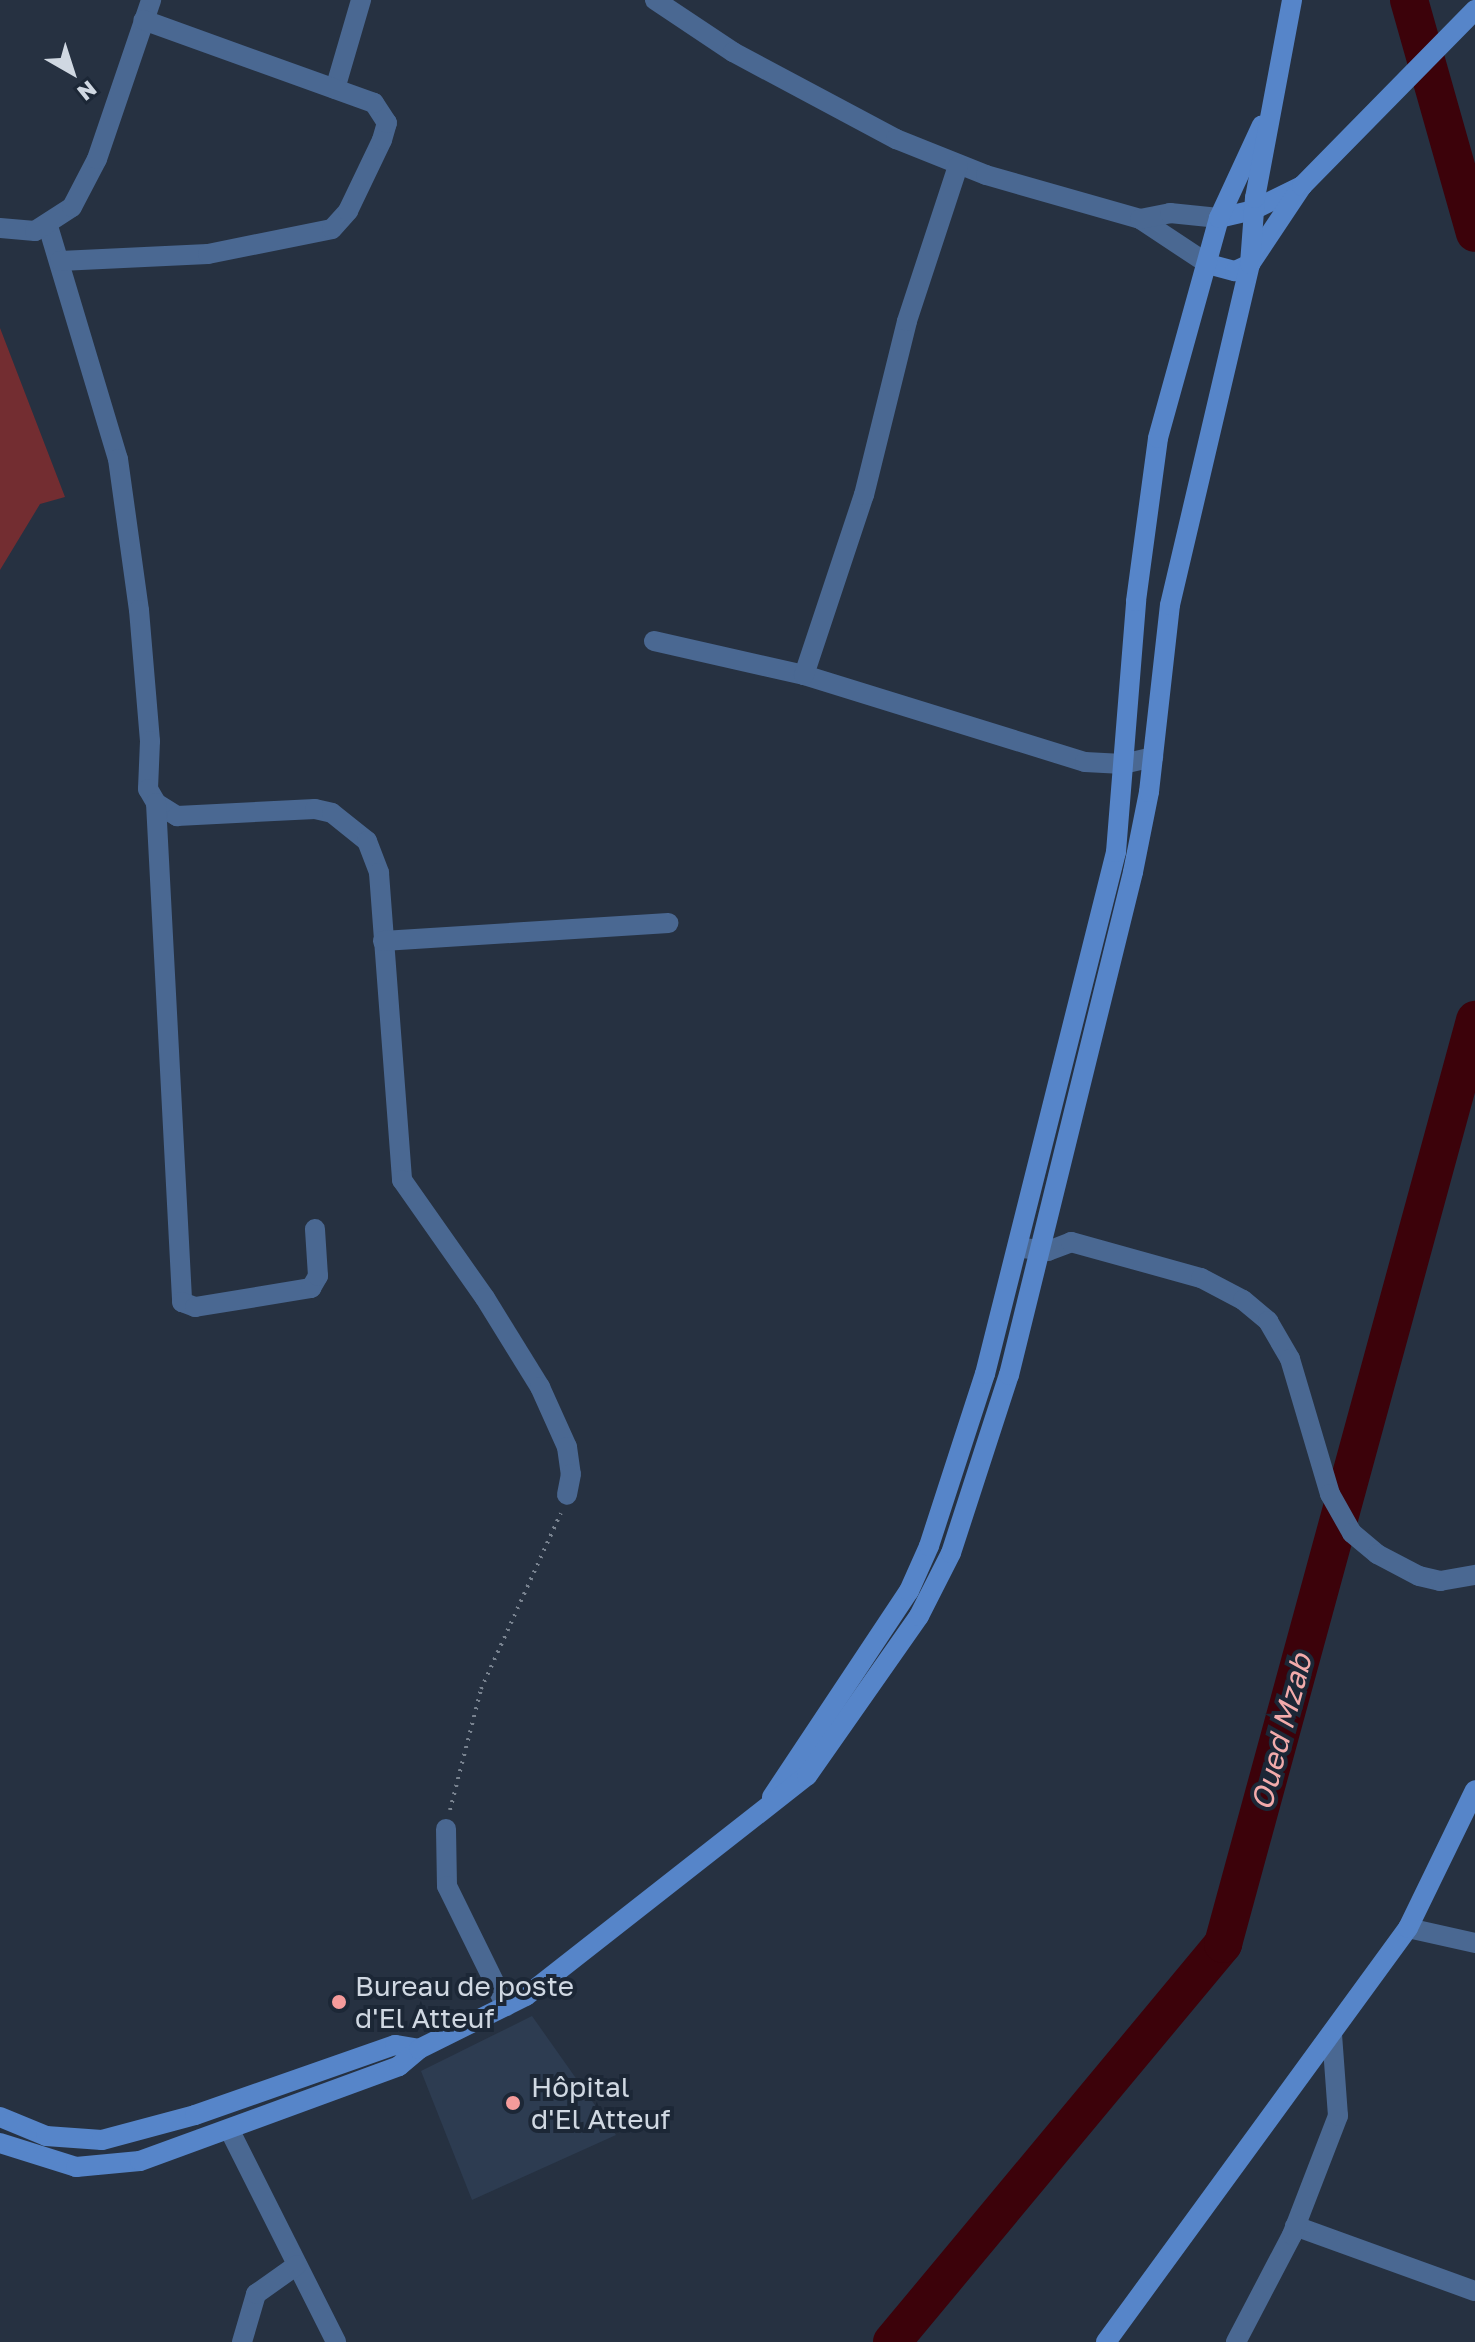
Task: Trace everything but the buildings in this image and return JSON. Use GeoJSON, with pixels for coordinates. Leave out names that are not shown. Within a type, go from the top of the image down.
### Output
{"type":"FeatureCollection","features":[{"type":"Feature","properties":{"kind":"main road"},"geometry":{"type":"LineString","coordinates":[[0,2143],[57,2162],[98,2168],[205,2140],[399,2066],[419,2049],[506,2006],[564,1970],[823,1758],[931,1596],[959,1530],[1009,1375],[1133,872],[1153,757],[1170,605],[1250,264],[1253,210],[1292,0]]}},
{"type":"Feature","properties":{"kind":"main road"},"geometry":{"type":"LineString","coordinates":[[1208,264],[1235,271],[1250,264],[1308,180],[1475,10]]}},
{"type":"Feature","properties":{"kind":"main road"},"geometry":{"type":"LineString","coordinates":[[770,1799],[788,1766],[898,1610],[921,1566],[985,1374],[1110,877],[1136,601],[1155,452],[1219,218],[1273,104]]}},
{"type":"Feature","properties":{"kind":"main road"},"geometry":{"type":"LineString","coordinates":[[1219,218],[1253,210],[1308,180]]}},
{"type":"Feature","properties":{"kind":"main road"},"geometry":{"type":"LineString","coordinates":[[1136,601],[1170,605]]}},
{"type":"Feature","properties":{"kind":"main road"},"geometry":{"type":"LineString","coordinates":[[1106,2342],[1408,1928],[1475,1790]]}},
{"type":"Feature","properties":{"kind":"main road"},"geometry":{"type":"LineString","coordinates":[[1,2119],[46,2136],[84,2141],[124,2136],[195,2115],[395,2045],[419,2049]]}},
{"type":"Feature","properties":{"kind":"main road"},"geometry":{"type":"LineString","coordinates":[[195,2115],[205,2140]]}},
{"type":"Feature","properties":{"kind":"street"},"geometry":{"type":"LineString","coordinates":[[0,228],[14,232],[48,226],[72,207],[91,171],[151,0]]}},
{"type":"Feature","properties":{"kind":"street"},"geometry":{"type":"LineString","coordinates":[[335,89],[361,0]]}},
{"type":"Feature","properties":{"kind":"street"},"geometry":{"type":"LineString","coordinates":[[655,0],[733,52],[958,166],[1140,219],[1208,264]]}},
{"type":"Feature","properties":{"kind":"street"},"geometry":{"type":"LineString","coordinates":[[60,261],[208,254],[332,229],[348,211],[387,123],[379,106],[144,20]]}},
{"type":"Feature","properties":{"kind":"street"},"geometry":{"type":"LineString","coordinates":[[804,675],[864,495],[907,321],[958,166]]}},
{"type":"Feature","properties":{"kind":"street"},"geometry":{"type":"LineString","coordinates":[[1140,219],[1170,213],[1219,218]]}},
{"type":"Feature","properties":{"kind":"street"},"geometry":{"type":"LineString","coordinates":[[48,226],[118,459],[139,610],[150,741],[146,774],[156,803],[182,1302],[195,1307],[311,1288],[318,1276],[315,1229]]}},
{"type":"Feature","properties":{"kind":"street"},"geometry":{"type":"LineString","coordinates":[[654,641],[804,675],[1085,762],[1123,764],[1153,757]]}},
{"type":"Feature","properties":{"kind":"street"},"geometry":{"type":"LineString","coordinates":[[156,803],[177,816],[293,807],[332,813],[367,841],[375,857],[402,1180],[485,1298],[540,1387],[567,1447],[571,1474],[567,1495]]}},
{"type":"Feature","properties":{"kind":"street"},"geometry":{"type":"LineString","coordinates":[[383,941],[668,923]]}},
{"type":"Feature","properties":{"kind":"street"},"geometry":{"type":"LineString","coordinates":[[1026,1213],[1048,1218],[1071,1242],[1201,1278],[1243,1300],[1268,1321],[1302,1388],[1338,1512],[1352,1533],[1377,1554],[1419,1576],[1440,1581],[1475,1575]]}},
{"type":"Feature","properties":{"kind":"street"},"geometry":{"type":"LineString","coordinates":[[1018,1247],[1040,1251],[1071,1242]]}},
{"type":"Feature","properties":{"kind":"street"},"geometry":{"type":"LineString","coordinates":[[446,1829],[447,1886],[506,2006]]}},
{"type":"Feature","properties":{"kind":"street"},"geometry":{"type":"LineString","coordinates":[[1408,1928],[1475,1943]]}},
{"type":"Feature","properties":{"kind":"street"},"geometry":{"type":"LineString","coordinates":[[1236,2342],[1295,2226],[1338,2116],[1332,2035]]}},
{"type":"Feature","properties":{"kind":"street"},"geometry":{"type":"LineString","coordinates":[[230,2131],[336,2342]]}},
{"type":"Feature","properties":{"kind":"street"},"geometry":{"type":"LineString","coordinates":[[1295,2226],[1475,2291]]}},
{"type":"Feature","properties":{"kind":"street"},"geometry":{"type":"LineString","coordinates":[[242,2342],[256,2294],[297,2265]]}},
{"type":"Feature","properties":{"kind":"path"},"geometry":{"type":"LineString","coordinates":[[446,1829],[481,1689],[567,1495]]}},
{"type":"Feature","properties":{"kind":"shaded area"},"geometry":{"type":"Polygon","coordinates":[[[0,328],[65,497],[40,504],[0,570],[0,328]]]}},
{"type":"Feature","properties":{"kind":"shaded area","name":"Hôpital d'El Atteuf"},"geometry":{"type":"Polygon","coordinates":[[[532,2016],[616,2135],[472,2200],[421,2071],[532,2016]]]}},
{"type":"Feature","properties":{"kind":"waterway","name":"Oued Mzab"},"geometry":{"type":"LineString","coordinates":[[1409,0],[1475,233]]}},
{"type":"Feature","properties":{"kind":"waterway","name":"Oued Mzab"},"geometry":{"type":"LineString","coordinates":[[892,2342],[1223,1944],[1475,1020]]}},
{"type":"Feature","properties":{"kind":"place","name":"Bureau de poste d'El Atteuf"},"geometry":{"type":"Point","coordinates":[339,2002]}},
{"type":"Feature","properties":{"kind":"place","name":"Hôpital d'El Atteuf"},"geometry":{"type":"Point","coordinates":[513,2103]}}]}
